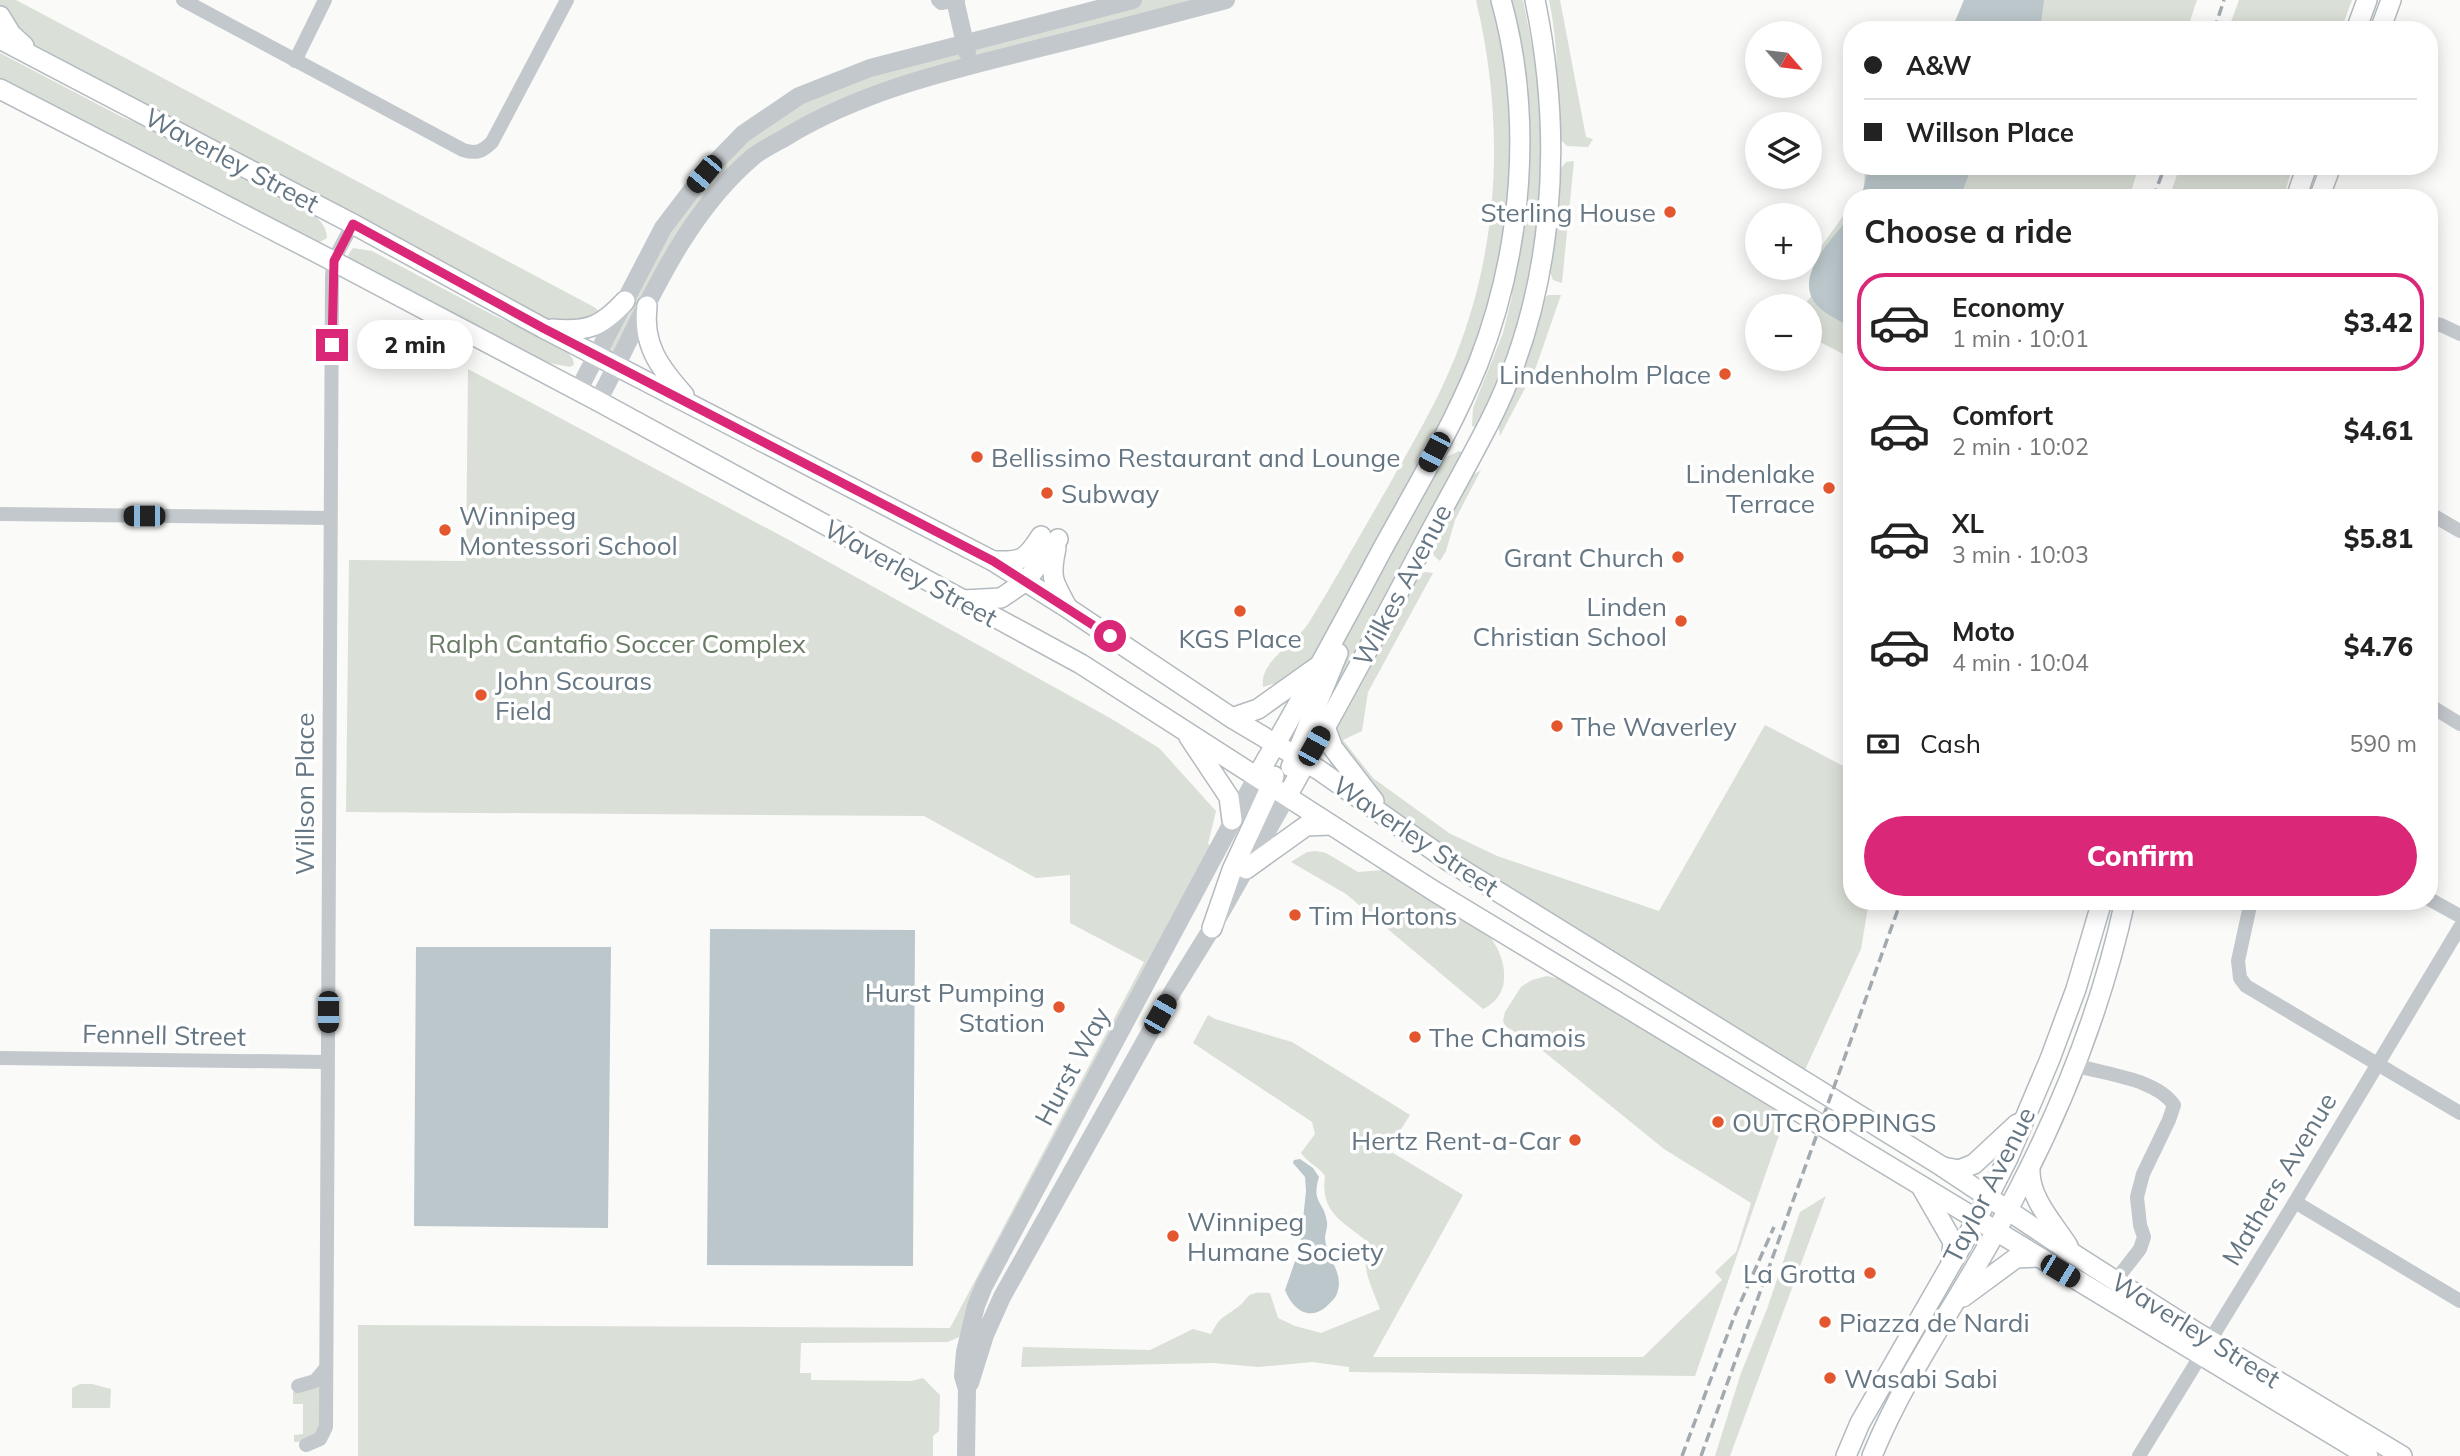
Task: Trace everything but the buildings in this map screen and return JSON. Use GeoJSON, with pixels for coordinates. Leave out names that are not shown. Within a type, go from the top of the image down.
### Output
{"type":"FeatureCollection","features":[{"type":"Feature","properties":{"kind":"main road","name":"Wilkes Avenue"},"geometry":{"type":"LineString","coordinates":[[1272,786],[1276,744],[1446,430],[1477,366],[1496,314],[1505,276],[1519,177],[1519,126],[1514,63],[1501,0]]}},
{"type":"Feature","properties":{"kind":"main road","name":"Wilkes Avenue"},"geometry":{"type":"LineString","coordinates":[[1272,786],[1300,759],[1325,727],[1489,423],[1520,346],[1539,272],[1548,218],[1552,154],[1546,55],[1535,0]]}},
{"type":"Feature","properties":{"kind":"main road"},"geometry":{"type":"LineString","coordinates":[[2359,21],[2367,0]]}},
{"type":"Feature","properties":{"kind":"main road"},"geometry":{"type":"LineString","coordinates":[[2383,21],[2391,0]]}},
{"type":"Feature","properties":{"kind":"main road"},"geometry":{"type":"LineString","coordinates":[[0,16],[11,34],[35,56]]}},
{"type":"Feature","properties":{"kind":"main road","name":"Waverley Street"},"geometry":{"type":"LineString","coordinates":[[0,38],[353,224],[543,328],[993,561],[1069,608],[1232,718],[1300,759],[1470,875],[1988,1196],[2116,1280],[2205,1347],[2368,1456]]}},
{"type":"Feature","properties":{"kind":"main road","name":"Waverley Street"},"geometry":{"type":"LineString","coordinates":[[0,89],[598,401],[1081,664],[1446,898],[2037,1257],[2402,1456]]}},
{"type":"Feature","properties":{"kind":"main road"},"geometry":{"type":"LineString","coordinates":[[543,328],[575,331],[593,327],[609,319],[625,301]]}},
{"type":"Feature","properties":{"kind":"main road"},"geometry":{"type":"LineString","coordinates":[[647,306],[645,324],[652,350],[665,373],[691,404]]}},
{"type":"Feature","properties":{"kind":"main road"},"geometry":{"type":"LineString","coordinates":[[960,600],[1001,598],[1026,581],[1049,538]]}},
{"type":"Feature","properties":{"kind":"main road"},"geometry":{"type":"LineString","coordinates":[[993,561],[1016,562],[1027,557],[1049,538]]}},
{"type":"Feature","properties":{"kind":"main road"},"geometry":{"type":"LineString","coordinates":[[1049,538],[1051,571],[1056,587],[1069,608]]}},
{"type":"Feature","properties":{"kind":"main road"},"geometry":{"type":"LineString","coordinates":[[1300,759],[1337,659],[1341,626]]}},
{"type":"Feature","properties":{"kind":"main road"},"geometry":{"type":"LineString","coordinates":[[1232,718],[1258,709],[1321,664]]}},
{"type":"Feature","properties":{"kind":"main road"},"geometry":{"type":"LineString","coordinates":[[1325,727],[1334,748],[1390,821]]}},
{"type":"Feature","properties":{"kind":"main road"},"geometry":{"type":"LineString","coordinates":[[1185,730],[1229,797],[1232,820]]}},
{"type":"Feature","properties":{"kind":"main road"},"geometry":{"type":"LineString","coordinates":[[1212,928],[1232,870],[1272,786]]}},
{"type":"Feature","properties":{"kind":"main road"},"geometry":{"type":"LineString","coordinates":[[1246,869],[1306,826],[1331,825]]}},
{"type":"Feature","properties":{"kind":"main road","name":"Taylor Avenue"},"geometry":{"type":"LineString","coordinates":[[1846,1456],[1860,1423],[1977,1219],[2027,1113],[2076,989],[2099,910]]}},
{"type":"Feature","properties":{"kind":"main road","name":"Taylor Avenue"},"geometry":{"type":"LineString","coordinates":[[1872,1456],[1905,1384],[2008,1210],[2053,1120],[2100,995],[2123,910]]}},
{"type":"Feature","properties":{"kind":"main road"},"geometry":{"type":"LineString","coordinates":[[1943,1167],[1959,1170],[1974,1164],[2027,1113]]}},
{"type":"Feature","properties":{"kind":"main road"},"geometry":{"type":"LineString","coordinates":[[2030,1170],[2029,1180],[2034,1194],[2075,1255]]}},
{"type":"Feature","properties":{"kind":"main road"},"geometry":{"type":"LineString","coordinates":[[1920,1184],[1953,1242],[1951,1261]]}},
{"type":"Feature","properties":{"kind":"main road"},"geometry":{"type":"LineString","coordinates":[[1954,1304],[2016,1258],[2037,1257]]}},
{"type":"Feature","properties":{"kind":"street"},"geometry":{"type":"LineString","coordinates":[[183,0],[463,150],[475,153],[485,150],[492,142],[567,0]]}},
{"type":"Feature","properties":{"kind":"street"},"geometry":{"type":"LineString","coordinates":[[295,61],[325,0]]}},
{"type":"Feature","properties":{"kind":"street"},"geometry":{"type":"LineString","coordinates":[[952,0],[971,65]]}},
{"type":"Feature","properties":{"kind":"street"},"geometry":{"type":"LineString","coordinates":[[578,391],[663,228],[690,191],[743,134],[799,96],[870,68],[1133,0]]}},
{"type":"Feature","properties":{"kind":"street"},"geometry":{"type":"LineString","coordinates":[[598,401],[669,262],[690,229],[719,192],[755,156],[803,127],[862,99],[971,65],[1226,0]]}},
{"type":"Feature","properties":{"kind":"street","name":"Willson Place"},"geometry":{"type":"LineString","coordinates":[[306,1444],[316,1442],[325,1432],[334,261],[353,224]]}},
{"type":"Feature","properties":{"kind":"street"},"geometry":{"type":"LineString","coordinates":[[2438,324],[2460,334]]}},
{"type":"Feature","properties":{"kind":"street"},"geometry":{"type":"LineString","coordinates":[[0,514],[330,518]]}},
{"type":"Feature","properties":{"kind":"street"},"geometry":{"type":"LineString","coordinates":[[2438,518],[2460,531]]}},
{"type":"Feature","properties":{"kind":"street"},"geometry":{"type":"LineString","coordinates":[[2438,711],[2460,724]]}},
{"type":"Feature","properties":{"kind":"street","name":"Hurst Way"},"geometry":{"type":"LineString","coordinates":[[966,1456],[967,1390],[963,1376],[965,1352],[976,1306],[984,1286],[1232,820],[1272,786]]}},
{"type":"Feature","properties":{"kind":"street","name":"Hurst Way"},"geometry":{"type":"LineString","coordinates":[[967,1390],[985,1335],[1002,1297],[1173,991],[1246,869],[1272,786]]}},
{"type":"Feature","properties":{"kind":"street"},"geometry":{"type":"LineString","coordinates":[[2438,904],[2460,916]]}},
{"type":"Feature","properties":{"kind":"street"},"geometry":{"type":"LineString","coordinates":[[2249,910],[2238,961],[2240,978],[2255,992],[2460,1113]]}},
{"type":"Feature","properties":{"kind":"street","name":"Mathers Avenue"},"geometry":{"type":"LineString","coordinates":[[2139,1456],[2460,927]]}},
{"type":"Feature","properties":{"kind":"street","name":"Fennell Street"},"geometry":{"type":"LineString","coordinates":[[0,1058],[327,1062]]}},
{"type":"Feature","properties":{"kind":"street"},"geometry":{"type":"LineString","coordinates":[[2075,1065],[2149,1085],[2165,1094],[2174,1105],[2143,1174],[2137,1198],[2144,1237],[2140,1250],[2116,1280]]}},
{"type":"Feature","properties":{"kind":"street"},"geometry":{"type":"LineString","coordinates":[[2295,1202],[2460,1301]]}},
{"type":"Feature","properties":{"kind":"street"},"geometry":{"type":"LineString","coordinates":[[298,1386],[316,1381],[326,1368]]}},
{"type":"Feature","properties":{"kind":"green space"},"geometry":{"type":"Polygon","coordinates":[[[0,0],[16,0],[594,307],[609,319],[543,328],[35,56],[0,16],[0,0]]]}},
{"type":"Feature","properties":{"kind":"green space"},"geometry":{"type":"Polygon","coordinates":[[[1133,0],[1226,0],[990,61],[803,127],[719,192],[617,365],[598,355],[690,191],[799,96],[1133,0]]]}},
{"type":"Feature","properties":{"kind":"green space"},"geometry":{"type":"Polygon","coordinates":[[[1476,0],[1494,0],[1503,40],[1512,114],[1513,167],[1498,278],[1462,386],[1320,649],[1308,664],[1281,686],[1273,684],[1263,687],[1267,669],[1308,624],[1433,406],[1456,355],[1471,312],[1489,224],[1494,134],[1485,44],[1476,0]]]}},
{"type":"Feature","properties":{"kind":"green space"},"geometry":{"type":"Polygon","coordinates":[[[1508,0],[1523,0],[1546,116],[1537,255],[1512,348],[1478,428],[1472,426],[1473,408],[1503,333],[1512,296],[1508,0]]]}},
{"type":"Feature","properties":{"kind":"green space"},"geometry":{"type":"Polygon","coordinates":[[[1549,0],[1560,0],[1586,137],[1593,139],[1588,147],[1567,146],[1560,139],[1556,52],[1549,0]]]}},
{"type":"Feature","properties":{"kind":"green space"},"geometry":{"type":"Polygon","coordinates":[[[1964,0],[2197,0],[2190,21],[1955,21],[1964,0]]]}},
{"type":"Feature","properties":{"kind":"green space"},"geometry":{"type":"Polygon","coordinates":[[[2239,0],[2352,0],[2344,21],[2231,21],[2239,0]]]}},
{"type":"Feature","properties":{"kind":"green space"},"geometry":{"type":"Polygon","coordinates":[[[0,53],[122,117],[166,134],[306,209],[323,225],[327,238],[320,242],[310,242],[0,79],[0,53]]]}},
{"type":"Feature","properties":{"kind":"green space"},"geometry":{"type":"Polygon","coordinates":[[[1574,161],[1562,283],[1553,280],[1549,269],[1560,169],[1566,162],[1574,161]]]}},
{"type":"Feature","properties":{"kind":"green space"},"geometry":{"type":"Polygon","coordinates":[[[1865,175],[2136,175],[2132,189],[1864,189],[1865,175]]]}},
{"type":"Feature","properties":{"kind":"green space"},"geometry":{"type":"Polygon","coordinates":[[[2177,175],[2290,175],[2286,189],[2172,189],[2177,175]]]}},
{"type":"Feature","properties":{"kind":"green space"},"geometry":{"type":"Polygon","coordinates":[[[1843,216],[1843,354],[1822,343],[1822,294],[1813,294],[1816,280],[1822,280],[1822,245],[1843,216]]]}},
{"type":"Feature","properties":{"kind":"green space"},"geometry":{"type":"Polygon","coordinates":[[[353,248],[372,251],[493,315],[561,345],[573,359],[574,365],[570,367],[549,363],[350,260],[348,255],[353,248]]]}},
{"type":"Feature","properties":{"kind":"green space"},"geometry":{"type":"Polygon","coordinates":[[[1548,295],[1561,295],[1536,367],[1500,436],[1498,422],[1543,299],[1548,295]]]}},
{"type":"Feature","properties":{"kind":"green space","name":"Ralph Cantafio Soccer Complex"},"geometry":{"type":"Polygon","coordinates":[[[468,369],[789,540],[1110,718],[1159,748],[1216,811],[1208,844],[1212,846],[959,1337],[948,1342],[801,1343],[800,1373],[811,1373],[811,1380],[911,1381],[923,1378],[940,1395],[939,1431],[933,1436],[933,1456],[358,1456],[358,1325],[950,1328],[1144,962],[1070,923],[1070,875],[1036,878],[924,816],[346,812],[349,560],[466,561],[468,369]]]}},
{"type":"Feature","properties":{"kind":"green space"},"geometry":{"type":"Polygon","coordinates":[[[1459,451],[1464,453],[1309,743],[1291,742],[1311,700],[1442,459],[1459,451]]]}},
{"type":"Feature","properties":{"kind":"green space"},"geometry":{"type":"Polygon","coordinates":[[[1481,470],[1455,520],[1446,551],[1440,561],[1434,556],[1432,547],[1468,478],[1481,470]]]}},
{"type":"Feature","properties":{"kind":"green space"},"geometry":{"type":"Polygon","coordinates":[[[1433,573],[1368,692],[1362,731],[1343,740],[1373,778],[1449,833],[1497,856],[1659,911],[1765,725],[1843,766],[1843,910],[1868,910],[1861,949],[1797,1087],[1581,950],[1330,767],[1329,748],[1337,722],[1418,575],[1433,573]]]}},
{"type":"Feature","properties":{"kind":"green space"},"geometry":{"type":"Polygon","coordinates":[[[1307,852],[1326,853],[1358,872],[1383,870],[1488,934],[1503,963],[1500,994],[1483,1009],[1346,894],[1291,862],[1307,852]]]}},
{"type":"Feature","properties":{"kind":"green space"},"geometry":{"type":"Polygon","coordinates":[[[1547,976],[1569,981],[1777,1109],[1783,1124],[1695,1376],[1349,1372],[1349,1367],[1312,1362],[1258,1367],[1214,1363],[1021,1367],[1023,1347],[1150,1350],[1193,1329],[1211,1334],[1221,1319],[1255,1293],[1270,1293],[1278,1318],[1321,1333],[1380,1309],[1366,1268],[1369,1243],[1335,1215],[1326,1199],[1325,1176],[1301,1153],[1315,1134],[1312,1122],[1193,1043],[1208,1015],[1292,1042],[1410,1115],[1388,1150],[1463,1195],[1373,1357],[1643,1357],[1722,1280],[1715,1272],[1736,1252],[1751,1203],[1664,1149],[1532,1042],[1505,1026],[1505,1012],[1521,987],[1532,980],[1547,976]]]}},
{"type":"Feature","properties":{"kind":"green space"},"geometry":{"type":"Polygon","coordinates":[[[1826,1196],[1730,1456],[1715,1456],[1741,1373],[1767,1309],[1800,1212],[1826,1196]]]}},
{"type":"Feature","properties":{"kind":"green space"},"geometry":{"type":"Polygon","coordinates":[[[80,1384],[111,1389],[110,1408],[72,1408],[72,1388],[80,1384]]]}},
{"type":"Feature","properties":{"kind":"green space"},"geometry":{"type":"Polygon","coordinates":[[[320,1385],[322,1414],[319,1431],[306,1441],[294,1442],[294,1435],[303,1434],[303,1404],[293,1404],[293,1392],[320,1385]]]}},
{"type":"Feature","properties":{"kind":"shaded area"},"geometry":{"type":"Polygon","coordinates":[[[1964,0],[2044,0],[2041,21],[1956,21],[1964,0]]]}},
{"type":"Feature","properties":{"kind":"shaded area"},"geometry":{"type":"Polygon","coordinates":[[[1867,175],[1969,175],[1963,189],[1863,189],[1867,175]]]}},
{"type":"Feature","properties":{"kind":"shaded area"},"geometry":{"type":"Polygon","coordinates":[[[1843,225],[1843,323],[1822,310],[1822,294],[1811,294],[1810,280],[1822,280],[1822,252],[1843,225]]]}},
{"type":"Feature","properties":{"kind":"shaded area"},"geometry":{"type":"Polygon","coordinates":[[[710,929],[915,930],[913,1266],[707,1265],[710,929]]]}},
{"type":"Feature","properties":{"kind":"shaded area"},"geometry":{"type":"Polygon","coordinates":[[[416,947],[611,947],[608,1228],[414,1226],[416,947]]]}},
{"type":"Feature","properties":{"kind":"shaded area"},"geometry":{"type":"Polygon","coordinates":[[[1300,1159],[1313,1168],[1319,1177],[1316,1192],[1327,1222],[1326,1245],[1339,1283],[1333,1299],[1326,1307],[1313,1313],[1301,1311],[1296,1307],[1285,1290],[1300,1247],[1305,1177],[1293,1163],[1294,1160],[1300,1159]]]}},
{"type":"Feature","properties":{"kind":"railway"},"geometry":{"type":"LineString","coordinates":[[2217,21],[2224,0]]}},
{"type":"Feature","properties":{"kind":"railway"},"geometry":{"type":"LineString","coordinates":[[2156,189],[2162,175]]}},
{"type":"Feature","properties":{"kind":"railway"},"geometry":{"type":"LineString","coordinates":[[1701,1456],[1898,910]]}},
{"type":"Feature","properties":{"kind":"railway"},"geometry":{"type":"LineString","coordinates":[[1682,1456],[1734,1317],[1774,1227]]}},
{"type":"Feature","properties":{"kind":"place","name":"Sterling House"},"geometry":{"type":"Point","coordinates":[1670,212]}},
{"type":"Feature","properties":{"kind":"place","name":"Lindenholm Place"},"geometry":{"type":"Point","coordinates":[1725,374]}},
{"type":"Feature","properties":{"kind":"place","name":"Bellissimo Restaurant and Lounge"},"geometry":{"type":"Point","coordinates":[977,457]}},
{"type":"Feature","properties":{"kind":"place","name":"Lindenlake Terrace"},"geometry":{"type":"Point","coordinates":[1829,488]}},
{"type":"Feature","properties":{"kind":"place","name":"Subway"},"geometry":{"type":"Point","coordinates":[1047,493]}},
{"type":"Feature","properties":{"kind":"place","name":"Winnipeg Montessori School"},"geometry":{"type":"Point","coordinates":[445,530]}},
{"type":"Feature","properties":{"kind":"place","name":"Grant Church"},"geometry":{"type":"Point","coordinates":[1678,557]}},
{"type":"Feature","properties":{"kind":"place","name":"KGS Place"},"geometry":{"type":"Point","coordinates":[1240,611]}},
{"type":"Feature","properties":{"kind":"place","name":"Linden Christian School"},"geometry":{"type":"Point","coordinates":[1681,621]}},
{"type":"Feature","properties":{"kind":"place","name":"John Scouras Field"},"geometry":{"type":"Point","coordinates":[481,695]}},
{"type":"Feature","properties":{"kind":"place","name":"The Waverley"},"geometry":{"type":"Point","coordinates":[1557,726]}},
{"type":"Feature","properties":{"kind":"place","name":"Tim Hortons"},"geometry":{"type":"Point","coordinates":[1295,915]}},
{"type":"Feature","properties":{"kind":"place","name":"Hurst Pumping Station"},"geometry":{"type":"Point","coordinates":[1059,1007]}},
{"type":"Feature","properties":{"kind":"place","name":"The Chamois"},"geometry":{"type":"Point","coordinates":[1415,1037]}},
{"type":"Feature","properties":{"kind":"place","name":"OUTCROPPINGS"},"geometry":{"type":"Point","coordinates":[1718,1122]}},
{"type":"Feature","properties":{"kind":"place","name":"Hertz Rent-a-Car"},"geometry":{"type":"Point","coordinates":[1575,1140]}},
{"type":"Feature","properties":{"kind":"place","name":"Winnipeg Humane Society"},"geometry":{"type":"Point","coordinates":[1173,1236]}},
{"type":"Feature","properties":{"kind":"place","name":"La Grotta"},"geometry":{"type":"Point","coordinates":[1870,1273]}},
{"type":"Feature","properties":{"kind":"place","name":"Piazza de Nardi"},"geometry":{"type":"Point","coordinates":[1825,1322]}},
{"type":"Feature","properties":{"kind":"place","name":"Wasabi Sabi"},"geometry":{"type":"Point","coordinates":[1830,1378]}},
{"type":"Feature","properties":{"kind":"route"},"geometry":{"type":"LineString","coordinates":[[332,345],[334,261],[353,224],[543,328],[993,561],[1110,636]]}}]}
